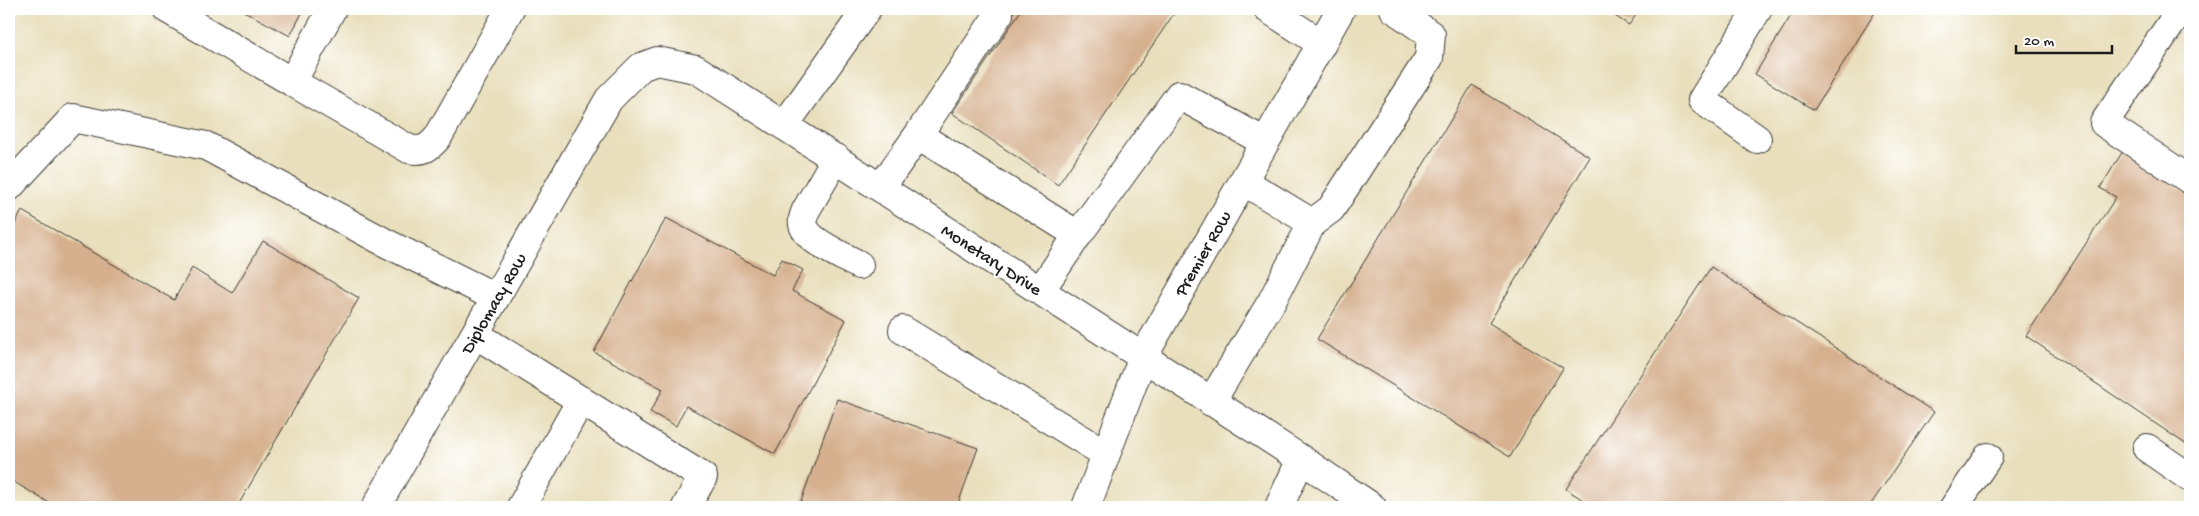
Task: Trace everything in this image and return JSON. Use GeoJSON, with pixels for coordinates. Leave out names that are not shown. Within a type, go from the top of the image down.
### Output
{"type":"FeatureCollection","features":[{"type":"Feature","properties":{"kind":"street"},"geometry":{"type":"LineString","coordinates":[[167,9],[409,149],[419,151],[430,147],[438,137],[510,9]]}},
{"type":"Feature","properties":{"kind":"street"},"geometry":{"type":"LineString","coordinates":[[292,82],[332,9]]}},
{"type":"Feature","properties":{"kind":"street"},"geometry":{"type":"LineString","coordinates":[[784,126],[867,9]]}},
{"type":"Feature","properties":{"kind":"street"},"geometry":{"type":"LineString","coordinates":[[1268,9],[1322,44]]}},
{"type":"Feature","properties":{"kind":"street","name":"Premier Row"},"geometry":{"type":"LineString","coordinates":[[1094,504],[1106,454],[1142,357],[1341,9]]}},
{"type":"Feature","properties":{"kind":"street"},"geometry":{"type":"LineString","coordinates":[[1212,402],[1272,301],[1312,223],[1331,209],[1429,58],[1431,35],[1394,9]]}},
{"type":"Feature","properties":{"kind":"street"},"geometry":{"type":"LineString","coordinates":[[1757,139],[1702,100],[1758,9]]}},
{"type":"Feature","properties":{"kind":"street"},"geometry":{"type":"LineString","coordinates":[[2181,9],[2104,123],[2190,180]]}},
{"type":"Feature","properties":{"kind":"street"},"geometry":{"type":"LineString","coordinates":[[881,187],[999,14]]}},
{"type":"Feature","properties":{"kind":"street","name":"Monetary Drive"},"geometry":{"type":"LineString","coordinates":[[609,99],[641,67],[657,61],[696,69],[1301,459],[1372,507]]}},
{"type":"Feature","properties":{"kind":"street"},"geometry":{"type":"LineString","coordinates":[[1040,291],[1179,95],[1265,142]]}},
{"type":"Feature","properties":{"kind":"street","name":"Diplomacy Row"},"geometry":{"type":"LineString","coordinates":[[381,506],[475,334],[609,99]]}},
{"type":"Feature","properties":{"kind":"street"},"geometry":{"type":"LineString","coordinates":[[9,187],[73,118],[206,146],[388,244],[496,297]]}},
{"type":"Feature","properties":{"kind":"street"},"geometry":{"type":"LineString","coordinates":[[918,135],[1078,235]]}},
{"type":"Feature","properties":{"kind":"street"},"geometry":{"type":"LineString","coordinates":[[836,158],[806,210],[802,219],[804,229],[813,238],[859,265]]}},
{"type":"Feature","properties":{"kind":"street"},"geometry":{"type":"LineString","coordinates":[[1243,181],[1312,223]]}},
{"type":"Feature","properties":{"kind":"street"},"geometry":{"type":"LineString","coordinates":[[903,330],[1106,454]]}},
{"type":"Feature","properties":{"kind":"street"},"geometry":{"type":"LineString","coordinates":[[475,334],[704,477],[686,507]]}},
{"type":"Feature","properties":{"kind":"street"},"geometry":{"type":"LineString","coordinates":[[521,507],[581,400]]}},
{"type":"Feature","properties":{"kind":"street"},"geometry":{"type":"LineString","coordinates":[[2147,448],[2190,478]]}},
{"type":"Feature","properties":{"kind":"street"},"geometry":{"type":"LineString","coordinates":[[1954,507],[1988,457]]}},
{"type":"Feature","properties":{"kind":"street"},"geometry":{"type":"LineString","coordinates":[[1279,507],[1301,459]]}},
{"type":"Feature","properties":{"kind":"building"},"geometry":{"type":"Polygon","coordinates":[[[240,9],[304,9],[290,36],[240,9]]]}},
{"type":"Feature","properties":{"kind":"building"},"geometry":{"type":"Polygon","coordinates":[[[1022,9],[1177,9],[1058,185],[952,113],[1022,9]]]}},
{"type":"Feature","properties":{"kind":"building"},"geometry":{"type":"Polygon","coordinates":[[[1604,9],[1640,9],[1629,25],[1604,9]]]}},
{"type":"Feature","properties":{"kind":"building"},"geometry":{"type":"Polygon","coordinates":[[[1795,9],[1877,9],[1814,110],[1755,74],[1795,9]]]}},
{"type":"Feature","properties":{"kind":"building"},"geometry":{"type":"Polygon","coordinates":[[[1472,85],[1590,157],[1489,323],[1563,368],[1510,457],[1317,339],[1472,85]]]}},
{"type":"Feature","properties":{"kind":"building"},"geometry":{"type":"Polygon","coordinates":[[[2123,151],[2190,195],[2190,447],[2026,336],[2116,197],[2100,188],[2123,151]]]}},
{"type":"Feature","properties":{"kind":"building"},"geometry":{"type":"Polygon","coordinates":[[[22,211],[174,300],[192,268],[232,293],[263,241],[359,298],[237,507],[56,507],[9,479],[9,234],[22,211]]]}},
{"type":"Feature","properties":{"kind":"building"},"geometry":{"type":"Polygon","coordinates":[[[666,218],[773,275],[782,259],[803,270],[792,291],[846,320],[775,454],[686,406],[676,426],[650,412],[663,389],[594,352],[666,218]]]}},
{"type":"Feature","properties":{"kind":"building"},"geometry":{"type":"Polygon","coordinates":[[[1711,267],[1934,412],[1869,507],[1594,507],[1566,489],[1711,267]]]}},
{"type":"Feature","properties":{"kind":"building"},"geometry":{"type":"Polygon","coordinates":[[[837,399],[978,448],[957,507],[799,507],[837,399]]]}}]}
